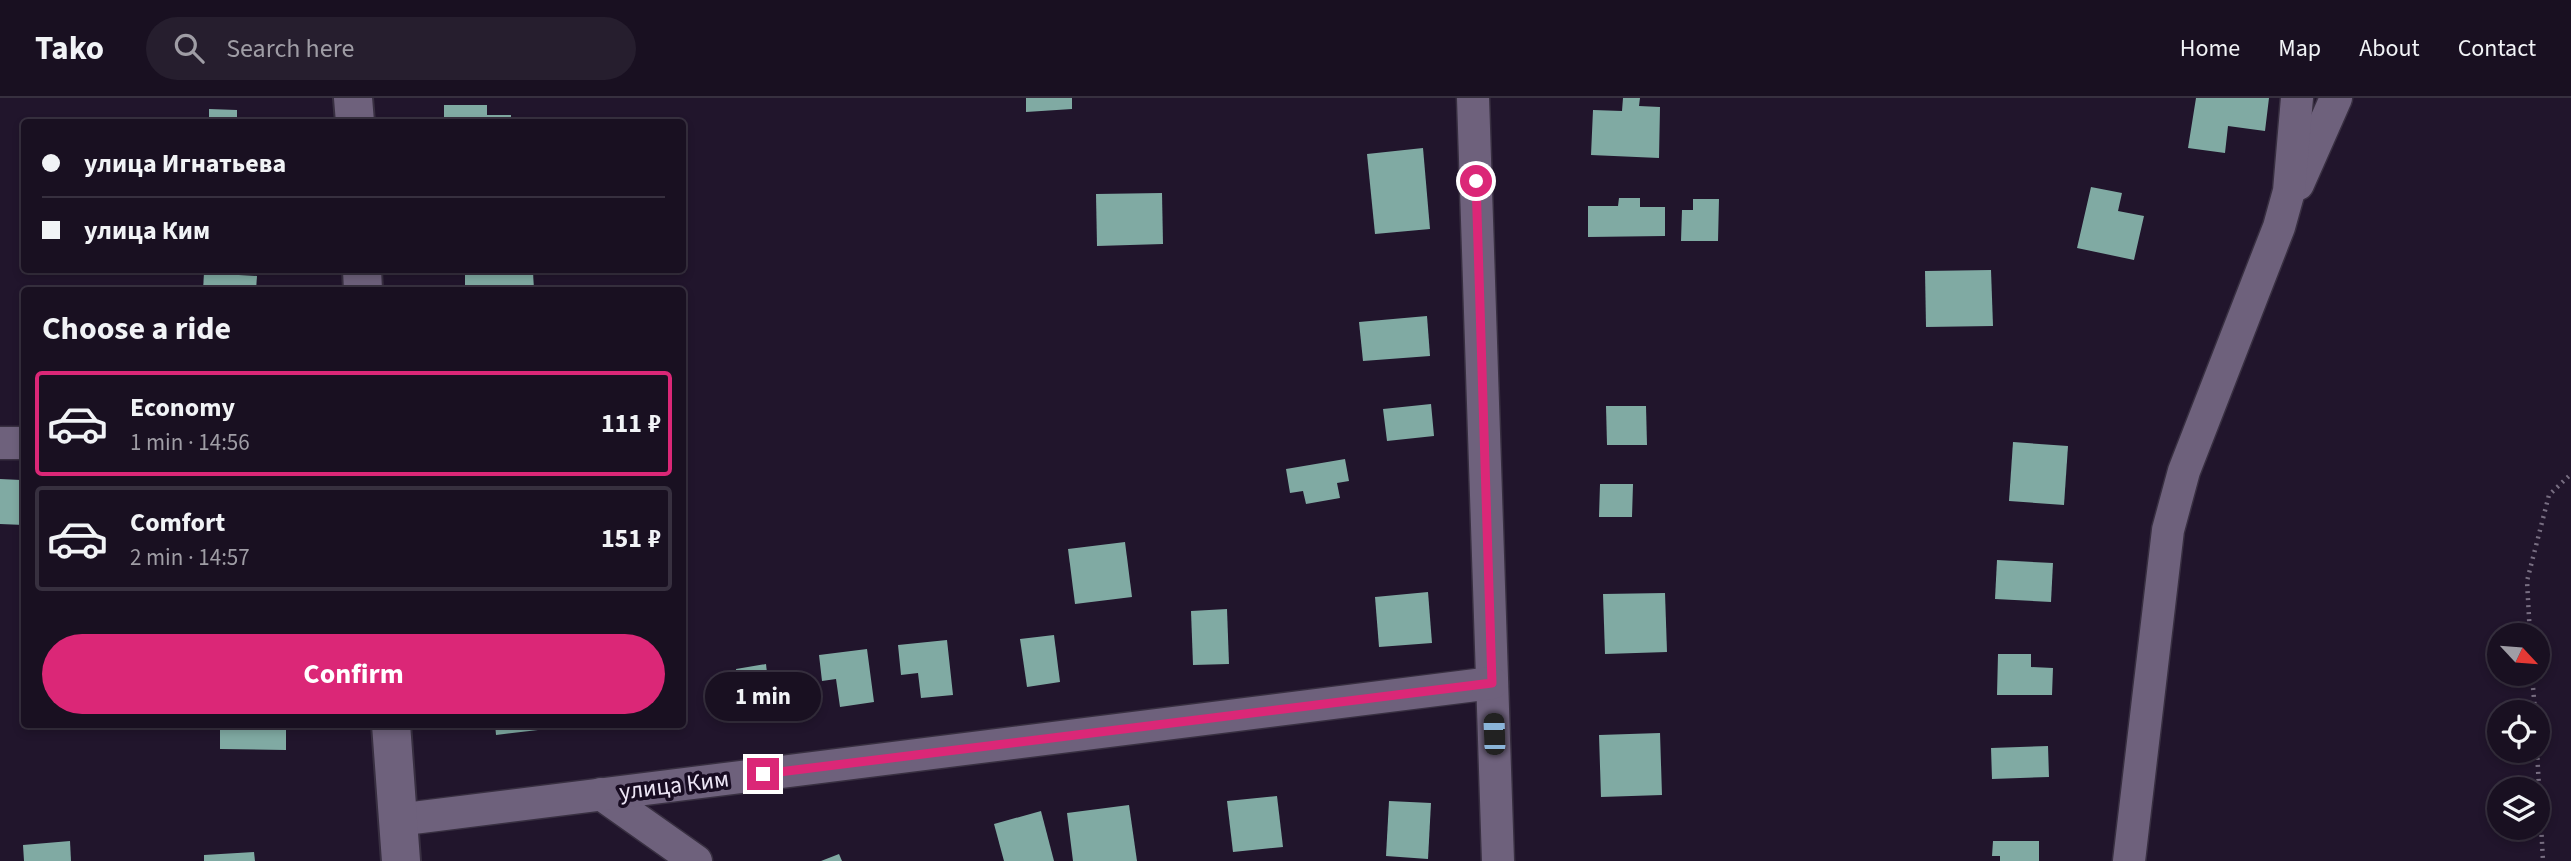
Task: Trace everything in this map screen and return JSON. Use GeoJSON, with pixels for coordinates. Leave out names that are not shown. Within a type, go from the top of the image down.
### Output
{"type":"FeatureCollection","features":[{"type":"Feature","properties":{"kind":"street"},"geometry":{"type":"LineString","coordinates":[[353,98],[355,119]]}},
{"type":"Feature","properties":{"kind":"street"},"geometry":{"type":"LineString","coordinates":[[1473,98],[1498,861]]}},
{"type":"Feature","properties":{"kind":"street"},"geometry":{"type":"LineString","coordinates":[[2279,227],[2289,191],[2297,98]]}},
{"type":"Feature","properties":{"kind":"street"},"geometry":{"type":"LineString","coordinates":[[2129,861],[2168,530],[2184,471],[2279,227],[2336,98]]}},
{"type":"Feature","properties":{"kind":"street"},"geometry":{"type":"LineString","coordinates":[[0,443],[21,443]]}},
{"type":"Feature","properties":{"kind":"street","name":"улица Ким"},"geometry":{"type":"LineString","coordinates":[[397,820],[1492,683]]}},
{"type":"Feature","properties":{"kind":"street"},"geometry":{"type":"LineString","coordinates":[[391,728],[401,861]]}},
{"type":"Feature","properties":{"kind":"street"},"geometry":{"type":"LineString","coordinates":[[601,794],[696,861]]}},
{"type":"Feature","properties":{"kind":"path"},"geometry":{"type":"LineString","coordinates":[[2529,623],[2527,581],[2542,519],[2549,495],[2571,474]]}},
{"type":"Feature","properties":{"kind":"path"},"geometry":{"type":"LineString","coordinates":[[2538,763],[2543,861]]}},
{"type":"Feature","properties":{"kind":"building"},"geometry":{"type":"Polygon","coordinates":[[[1026,98],[1072,98],[1072,109],[1026,112],[1026,98]]]}},
{"type":"Feature","properties":{"kind":"building"},"geometry":{"type":"Polygon","coordinates":[[[1623,98],[1640,98],[1639,106],[1660,107],[1659,158],[1591,155],[1593,110],[1622,111],[1623,98]]]}},
{"type":"Feature","properties":{"kind":"building"},"geometry":{"type":"Polygon","coordinates":[[[2196,98],[2269,98],[2265,131],[2228,126],[2225,153],[2188,148],[2196,98]]]}},
{"type":"Feature","properties":{"kind":"building"},"geometry":{"type":"Polygon","coordinates":[[[444,105],[487,105],[487,115],[511,115],[511,119],[444,119],[444,105]]]}},
{"type":"Feature","properties":{"kind":"building"},"geometry":{"type":"Polygon","coordinates":[[[209,109],[237,110],[237,119],[209,119],[209,109]]]}},
{"type":"Feature","properties":{"kind":"building"},"geometry":{"type":"Polygon","coordinates":[[[1423,148],[1430,229],[1375,234],[1367,154],[1423,148]]]}},
{"type":"Feature","properties":{"kind":"building"},"geometry":{"type":"Polygon","coordinates":[[[2091,187],[2122,193],[2118,211],[2144,216],[2134,260],[2077,248],[2091,187]]]}},
{"type":"Feature","properties":{"kind":"building"},"geometry":{"type":"Polygon","coordinates":[[[1162,193],[1163,244],[1097,246],[1096,194],[1162,193]]]}},
{"type":"Feature","properties":{"kind":"building"},"geometry":{"type":"Polygon","coordinates":[[[1619,198],[1640,198],[1640,207],[1665,207],[1665,236],[1588,237],[1588,206],[1618,206],[1619,198]]]}},
{"type":"Feature","properties":{"kind":"building"},"geometry":{"type":"Polygon","coordinates":[[[1693,199],[1719,199],[1718,241],[1681,241],[1682,210],[1693,210],[1693,199]]]}},
{"type":"Feature","properties":{"kind":"building"},"geometry":{"type":"Polygon","coordinates":[[[1991,270],[1993,326],[1926,327],[1925,271],[1991,270]]]}},
{"type":"Feature","properties":{"kind":"building"},"geometry":{"type":"Polygon","coordinates":[[[204,273],[257,276],[256,287],[203,287],[204,273]]]}},
{"type":"Feature","properties":{"kind":"building"},"geometry":{"type":"Polygon","coordinates":[[[533,273],[534,287],[465,287],[465,275],[533,273]]]}},
{"type":"Feature","properties":{"kind":"building"},"geometry":{"type":"Polygon","coordinates":[[[1427,316],[1430,356],[1363,361],[1359,322],[1427,316]]]}},
{"type":"Feature","properties":{"kind":"building"},"geometry":{"type":"Polygon","coordinates":[[[1431,404],[1434,436],[1387,441],[1383,409],[1431,404]]]}},
{"type":"Feature","properties":{"kind":"building"},"geometry":{"type":"Polygon","coordinates":[[[1606,406],[1646,406],[1647,445],[1607,445],[1606,406]]]}},
{"type":"Feature","properties":{"kind":"building"},"geometry":{"type":"Polygon","coordinates":[[[2013,442],[2068,446],[2064,505],[2009,501],[2013,442]]]}},
{"type":"Feature","properties":{"kind":"building"},"geometry":{"type":"Polygon","coordinates":[[[1345,459],[1349,481],[1337,483],[1340,498],[1306,504],[1303,491],[1290,493],[1286,469],[1345,459]]]}},
{"type":"Feature","properties":{"kind":"building"},"geometry":{"type":"Polygon","coordinates":[[[0,479],[21,480],[21,525],[0,524],[0,479]]]}},
{"type":"Feature","properties":{"kind":"building"},"geometry":{"type":"Polygon","coordinates":[[[1600,484],[1633,484],[1632,517],[1599,517],[1600,484]]]}},
{"type":"Feature","properties":{"kind":"building"},"geometry":{"type":"Polygon","coordinates":[[[1125,542],[1132,597],[1075,604],[1068,549],[1125,542]]]}},
{"type":"Feature","properties":{"kind":"building"},"geometry":{"type":"Polygon","coordinates":[[[1997,560],[2053,563],[2051,602],[1995,599],[1997,560]]]}},
{"type":"Feature","properties":{"kind":"building"},"geometry":{"type":"Polygon","coordinates":[[[1428,592],[1432,643],[1379,647],[1375,597],[1428,592]]]}},
{"type":"Feature","properties":{"kind":"building"},"geometry":{"type":"Polygon","coordinates":[[[1665,593],[1667,652],[1605,654],[1603,594],[1665,593]]]}},
{"type":"Feature","properties":{"kind":"building"},"geometry":{"type":"Polygon","coordinates":[[[1227,609],[1229,664],[1193,665],[1191,611],[1227,609]]]}},
{"type":"Feature","properties":{"kind":"building"},"geometry":{"type":"Polygon","coordinates":[[[1054,635],[1060,682],[1027,687],[1020,639],[1054,635]]]}},
{"type":"Feature","properties":{"kind":"building"},"geometry":{"type":"Polygon","coordinates":[[[947,640],[953,695],[921,698],[918,673],[901,675],[898,645],[947,640]]]}},
{"type":"Feature","properties":{"kind":"building"},"geometry":{"type":"Polygon","coordinates":[[[867,649],[874,702],[840,707],[836,679],[822,681],[819,655],[867,649]]]}},
{"type":"Feature","properties":{"kind":"building"},"geometry":{"type":"Polygon","coordinates":[[[1998,654],[2031,654],[2031,667],[2053,668],[2052,695],[1997,695],[1998,654]]]}},
{"type":"Feature","properties":{"kind":"building"},"geometry":{"type":"Polygon","coordinates":[[[766,664],[771,708],[742,713],[736,669],[766,664]]]}},
{"type":"Feature","properties":{"kind":"building"},"geometry":{"type":"Polygon","coordinates":[[[220,728],[286,728],[286,750],[220,749],[220,728]]]}},
{"type":"Feature","properties":{"kind":"building"},"geometry":{"type":"Polygon","coordinates":[[[495,728],[538,730],[496,735],[495,728]]]}},
{"type":"Feature","properties":{"kind":"building"},"geometry":{"type":"Polygon","coordinates":[[[1660,733],[1662,795],[1601,797],[1599,735],[1660,733]]]}},
{"type":"Feature","properties":{"kind":"building"},"geometry":{"type":"Polygon","coordinates":[[[2048,746],[2049,777],[1992,779],[1991,748],[2048,746]]]}},
{"type":"Feature","properties":{"kind":"building"},"geometry":{"type":"Polygon","coordinates":[[[1277,796],[1283,847],[1233,852],[1227,801],[1277,796]]]}},
{"type":"Feature","properties":{"kind":"building"},"geometry":{"type":"Polygon","coordinates":[[[1389,801],[1431,803],[1428,859],[1386,856],[1389,801]]]}},
{"type":"Feature","properties":{"kind":"building"},"geometry":{"type":"Polygon","coordinates":[[[1129,805],[1137,861],[1073,861],[1067,813],[1129,805]]]}},
{"type":"Feature","properties":{"kind":"building"},"geometry":{"type":"Polygon","coordinates":[[[1041,811],[1054,861],[1004,861],[994,824],[1041,811]]]}},
{"type":"Feature","properties":{"kind":"building"},"geometry":{"type":"Polygon","coordinates":[[[70,841],[71,861],[24,861],[23,845],[70,841]]]}},
{"type":"Feature","properties":{"kind":"building"},"geometry":{"type":"Polygon","coordinates":[[[1993,841],[2039,841],[2039,861],[2000,861],[2000,856],[1992,856],[1993,841]]]}},
{"type":"Feature","properties":{"kind":"building"},"geometry":{"type":"Polygon","coordinates":[[[254,852],[255,861],[204,861],[204,855],[254,852]]]}},
{"type":"Feature","properties":{"kind":"building"},"geometry":{"type":"Polygon","coordinates":[[[839,854],[842,861],[821,861],[839,854]]]}},
{"type":"Feature","properties":{"kind":"route"},"geometry":{"type":"LineString","coordinates":[[763,774],[1492,683],[1476,181]]}}]}
